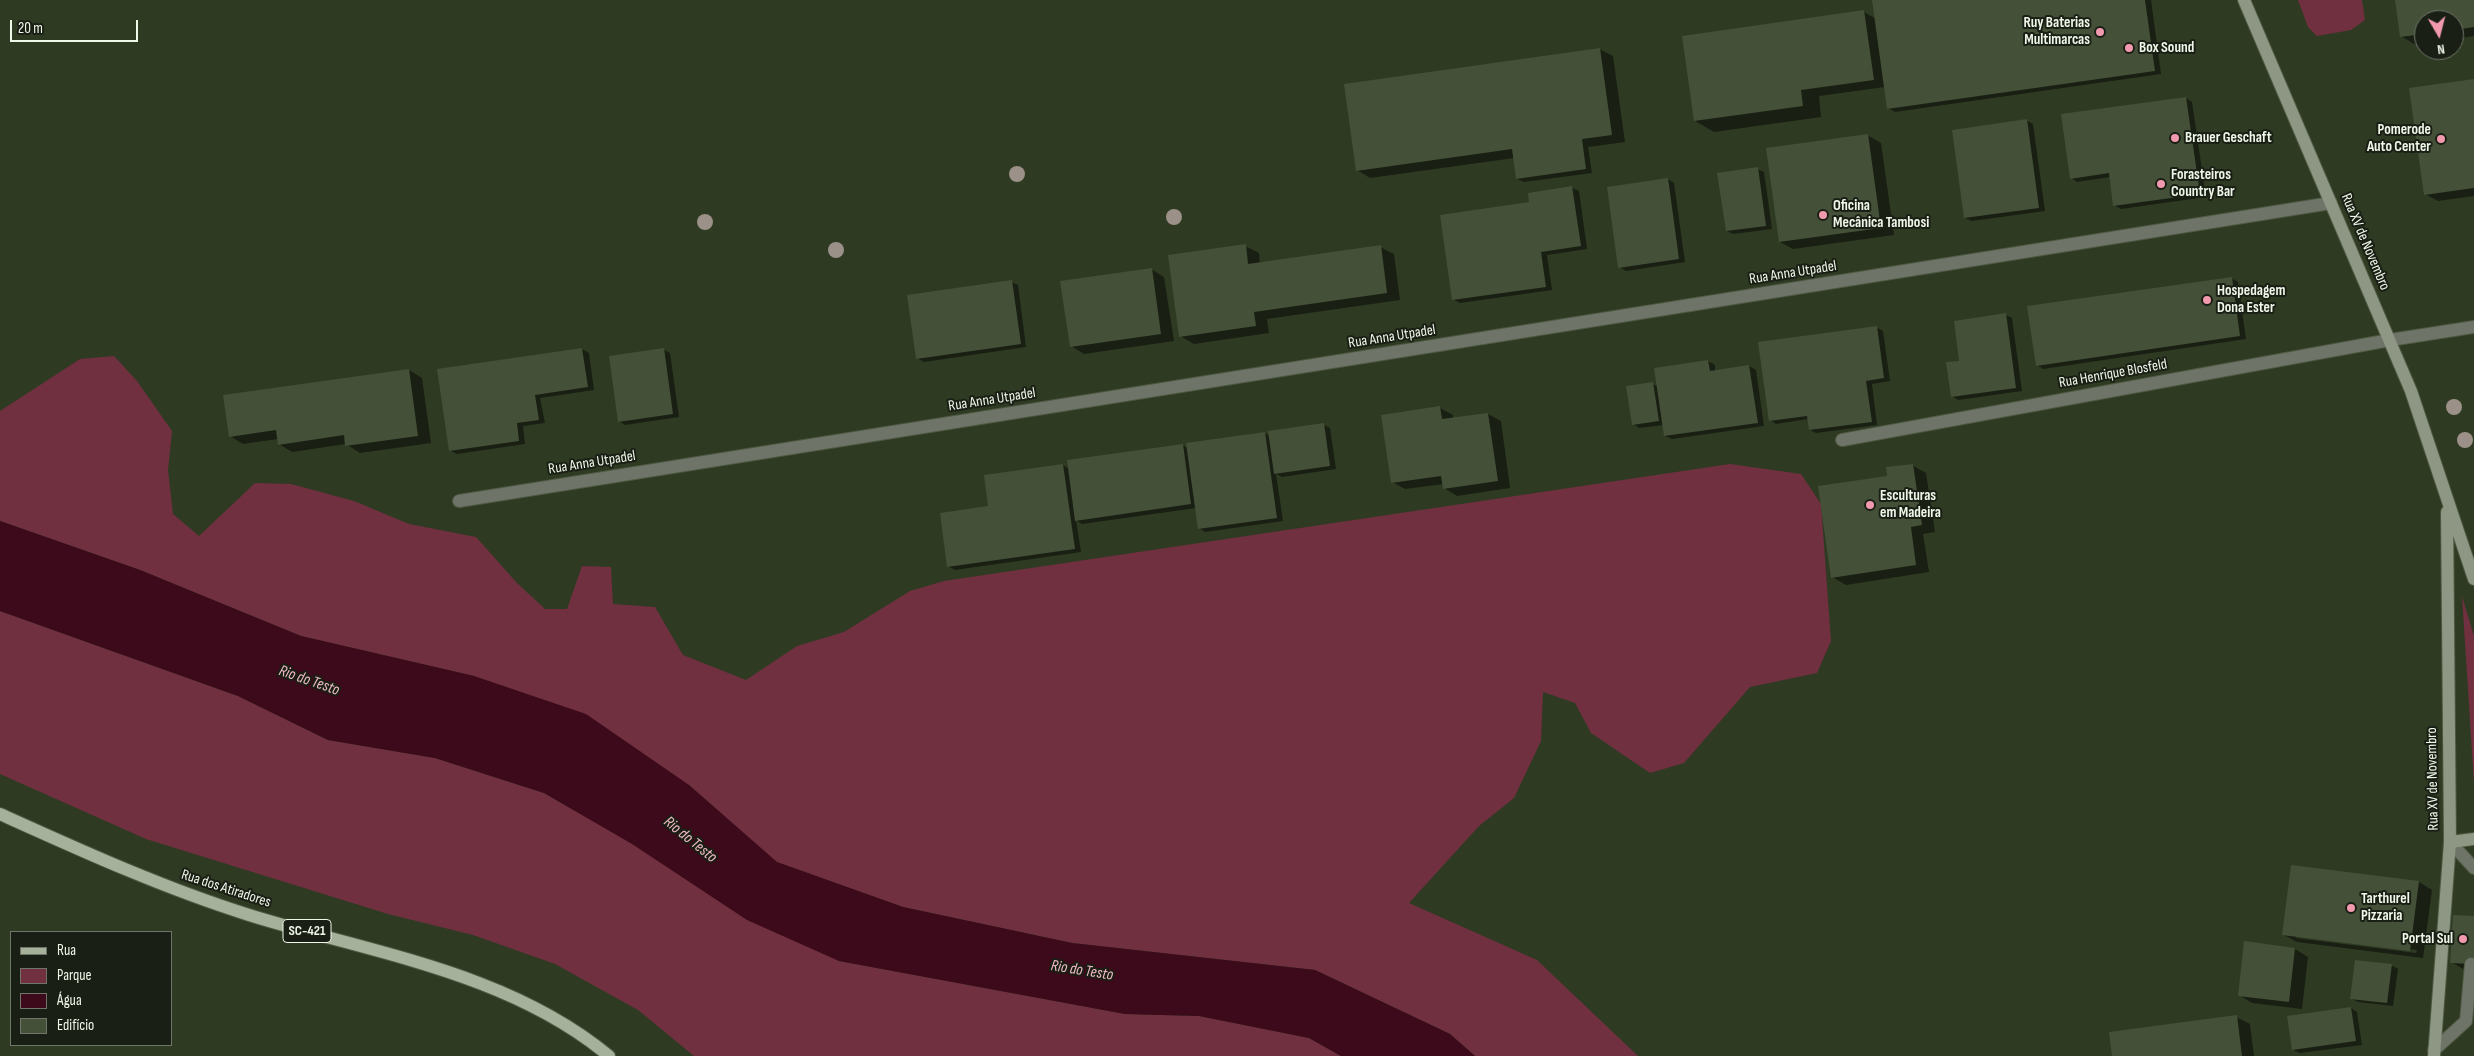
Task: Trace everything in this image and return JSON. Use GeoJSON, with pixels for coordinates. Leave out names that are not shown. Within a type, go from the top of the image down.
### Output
{"type":"FeatureCollection","features":[{"type":"Feature","properties":{"kind":"main road","name":"Rua XV de Novembro"},"geometry":{"type":"LineString","coordinates":[[2244,0],[2390,340],[2433,452],[2446,501],[2474,579]]}},
{"type":"Feature","properties":{"kind":"main road","name":"Rua XV de Novembro"},"geometry":{"type":"LineString","coordinates":[[2434,1053],[2450,842],[2446,501]]}},
{"type":"Feature","properties":{"kind":"main road","name":"Rua dos Atiradores"},"geometry":{"type":"LineString","coordinates":[[0,814],[115,866],[194,897],[404,958],[473,981],[537,1008],[589,1040],[609,1056]]}},
{"type":"Feature","properties":{"kind":"main road"},"geometry":{"type":"LineString","coordinates":[[2450,842],[2474,839]]}},
{"type":"Feature","properties":{"kind":"street","name":"Rua Anna Utpadel"},"geometry":{"type":"LineString","coordinates":[[459,501],[2331,203]]}},
{"type":"Feature","properties":{"kind":"street","name":"Rua Henrique Blosfeld"},"geometry":{"type":"LineString","coordinates":[[1842,440],[2390,340],[2474,327]]}},
{"type":"Feature","properties":{"kind":"street"},"geometry":{"type":"LineString","coordinates":[[2450,842],[2474,868]]}},
{"type":"Feature","properties":{"kind":"street"},"geometry":{"type":"LineString","coordinates":[[2434,1053],[2466,1021],[2471,964]]}},
{"type":"Feature","properties":{"kind":"green space"},"geometry":{"type":"Polygon","coordinates":[[[2298,0],[2362,0],[2365,20],[2351,30],[2317,36],[2308,27],[2298,0]]]}},
{"type":"Feature","properties":{"kind":"green space"},"geometry":{"type":"Polygon","coordinates":[[[114,356],[137,381],[172,431],[168,470],[173,514],[199,536],[255,483],[291,484],[354,501],[409,524],[476,537],[517,583],[545,609],[567,609],[582,566],[611,567],[613,604],[655,607],[683,655],[746,680],[797,646],[844,632],[910,591],[944,581],[1730,464],[1801,474],[1821,504],[1831,641],[1817,673],[1750,687],[1684,763],[1650,773],[1591,733],[1575,703],[1543,692],[1541,741],[1514,798],[1479,826],[1409,903],[1537,960],[1638,1056],[1475,1056],[1450,1034],[1315,970],[1072,943],[903,907],[776,862],[689,785],[474,676],[301,636],[140,570],[0,521],[0,411],[80,359],[114,356]]]}},
{"type":"Feature","properties":{"kind":"green space"},"geometry":{"type":"Polygon","coordinates":[[[2462,596],[2474,636],[2474,783],[2462,596]]]}},
{"type":"Feature","properties":{"kind":"green space"},"geometry":{"type":"Polygon","coordinates":[[[0,611],[238,696],[328,740],[435,758],[544,793],[839,961],[1125,1014],[1199,1016],[1309,1038],[1341,1056],[694,1056],[638,1010],[555,964],[473,935],[388,914],[146,839],[0,774],[0,611]]]}},
{"type":"Feature","properties":{"kind":"water","name":"Rio do Testo"},"geometry":{"type":"Polygon","coordinates":[[[0,521],[140,570],[301,636],[474,676],[586,714],[689,785],[777,862],[903,907],[1072,943],[1315,970],[1450,1034],[1475,1056],[1341,1056],[1309,1038],[1199,1016],[1125,1014],[839,961],[747,920],[632,844],[544,793],[435,758],[328,740],[238,696],[0,611],[0,521]]]}},
{"type":"Feature","properties":{"kind":"building"},"geometry":{"type":"Polygon","coordinates":[[[1872,0],[2145,0],[2155,71],[1887,109],[1872,0]]]}},
{"type":"Feature","properties":{"kind":"building"},"geometry":{"type":"Polygon","coordinates":[[[2395,0],[2474,0],[2474,27],[2464,28],[2464,10],[2414,10],[2414,35],[2400,37],[2395,0]]]}},
{"type":"Feature","properties":{"kind":"building"},"geometry":{"type":"Polygon","coordinates":[[[1864,10],[1874,80],[1801,90],[1803,106],[1694,121],[1682,36],[1864,10]]]}},
{"type":"Feature","properties":{"kind":"building"},"geometry":{"type":"Polygon","coordinates":[[[1600,48],[1612,135],[1582,139],[1586,169],[1516,179],[1512,149],[1356,171],[1344,84],[1600,48]]]}},
{"type":"Feature","properties":{"kind":"building"},"geometry":{"type":"Polygon","coordinates":[[[2474,79],[2474,188],[2424,195],[2409,88],[2474,79]]]}},
{"type":"Feature","properties":{"kind":"building"},"geometry":{"type":"Polygon","coordinates":[[[2186,97],[2200,194],[2113,206],[2109,173],[2070,179],[2061,114],[2186,97]]]}},
{"type":"Feature","properties":{"kind":"building"},"geometry":{"type":"Polygon","coordinates":[[[2027,119],[2039,208],[1964,218],[1952,130],[2027,119]]]}},
{"type":"Feature","properties":{"kind":"building"},"geometry":{"type":"Polygon","coordinates":[[[1868,134],[1881,228],[1779,242],[1766,148],[1868,134]]]}},
{"type":"Feature","properties":{"kind":"building"},"geometry":{"type":"Polygon","coordinates":[[[1758,167],[1766,226],[1726,231],[1717,173],[1758,167]]]}},
{"type":"Feature","properties":{"kind":"building"},"geometry":{"type":"Polygon","coordinates":[[[1668,178],[1679,259],[1618,268],[1607,187],[1668,178]]]}},
{"type":"Feature","properties":{"kind":"building"},"geometry":{"type":"Polygon","coordinates":[[[1572,186],[1581,246],[1541,252],[1546,287],[1452,300],[1440,215],[1529,202],[1528,193],[1572,186]]]}},
{"type":"Feature","properties":{"kind":"building"},"geometry":{"type":"Polygon","coordinates":[[[1246,244],[1248,264],[1381,245],[1387,293],[1254,312],[1256,326],[1179,337],[1168,255],[1246,244]]]}},
{"type":"Feature","properties":{"kind":"building"},"geometry":{"type":"Polygon","coordinates":[[[1152,268],[1161,334],[1070,347],[1060,281],[1152,268]]]}},
{"type":"Feature","properties":{"kind":"building"},"geometry":{"type":"Polygon","coordinates":[[[2232,277],[2240,336],[2036,366],[2027,306],[2232,277]]]}},
{"type":"Feature","properties":{"kind":"building"},"geometry":{"type":"Polygon","coordinates":[[[1012,280],[1021,344],[916,359],[907,295],[1012,280]]]}},
{"type":"Feature","properties":{"kind":"building"},"geometry":{"type":"Polygon","coordinates":[[[2006,313],[2016,388],[1951,397],[1946,362],[1959,361],[1954,321],[2006,313]]]}},
{"type":"Feature","properties":{"kind":"building"},"geometry":{"type":"Polygon","coordinates":[[[1877,326],[1884,378],[1866,381],[1872,422],[1809,430],[1807,416],[1769,421],[1758,342],[1877,326]]]}},
{"type":"Feature","properties":{"kind":"building"},"geometry":{"type":"Polygon","coordinates":[[[582,348],[588,387],[535,395],[539,420],[517,423],[519,441],[449,451],[437,369],[582,348]]]}},
{"type":"Feature","properties":{"kind":"building"},"geometry":{"type":"Polygon","coordinates":[[[664,348],[673,414],[618,422],[609,356],[664,348]]]}},
{"type":"Feature","properties":{"kind":"building"},"geometry":{"type":"Polygon","coordinates":[[[1708,360],[1710,371],[1749,365],[1758,423],[1664,436],[1654,368],[1708,360]]]}},
{"type":"Feature","properties":{"kind":"building"},"geometry":{"type":"Polygon","coordinates":[[[409,369],[418,436],[345,446],[344,435],[278,445],[276,430],[229,437],[223,395],[409,369]]]}},
{"type":"Feature","properties":{"kind":"building"},"geometry":{"type":"Polygon","coordinates":[[[1653,382],[1659,421],[1632,425],[1626,386],[1653,382]]]}},
{"type":"Feature","properties":{"kind":"building"},"geometry":{"type":"Polygon","coordinates":[[[1440,406],[1442,419],[1488,413],[1498,481],[1443,489],[1441,476],[1391,483],[1381,415],[1440,406]]]}},
{"type":"Feature","properties":{"kind":"building"},"geometry":{"type":"Polygon","coordinates":[[[1324,423],[1330,466],[1274,474],[1268,431],[1324,423]]]}},
{"type":"Feature","properties":{"kind":"building"},"geometry":{"type":"Polygon","coordinates":[[[1265,432],[1277,518],[1198,529],[1186,443],[1265,432]]]}},
{"type":"Feature","properties":{"kind":"building"},"geometry":{"type":"Polygon","coordinates":[[[1183,444],[1191,504],[1075,521],[1067,460],[1183,444]]]}},
{"type":"Feature","properties":{"kind":"building"},"geometry":{"type":"Polygon","coordinates":[[[1063,464],[1075,549],[947,567],[940,513],[988,506],[984,475],[1063,464]]]}},
{"type":"Feature","properties":{"kind":"building","name":"Esculturas em Madeira"},"geometry":{"type":"Polygon","coordinates":[[[1913,464],[1922,525],[1911,527],[1916,565],[1831,578],[1818,486],[1887,476],[1886,467],[1913,464]]]}},
{"type":"Feature","properties":{"kind":"building","name":"Tarthurel Pizzaria"},"geometry":{"type":"Polygon","coordinates":[[[2291,865],[2419,881],[2410,951],[2282,935],[2291,865]]]}},
{"type":"Feature","properties":{"kind":"building","name":"Portal Sul"},"geometry":{"type":"Polygon","coordinates":[[[2453,915],[2474,916],[2474,964],[2450,963],[2453,915]]]}},
{"type":"Feature","properties":{"kind":"building"},"geometry":{"type":"Polygon","coordinates":[[[2244,941],[2295,948],[2289,1002],[2238,996],[2244,941]]]}},
{"type":"Feature","properties":{"kind":"building"},"geometry":{"type":"Polygon","coordinates":[[[2355,960],[2392,964],[2387,1003],[2350,999],[2355,960]]]}},
{"type":"Feature","properties":{"kind":"building"},"geometry":{"type":"Polygon","coordinates":[[[2351,1007],[2356,1041],[2292,1050],[2287,1016],[2351,1007]]]}},
{"type":"Feature","properties":{"kind":"building"},"geometry":{"type":"Polygon","coordinates":[[[2237,1015],[2242,1056],[2112,1056],[2109,1032],[2237,1015]]]}},
{"type":"Feature","properties":{"kind":"place","name":"Ruy Baterias Multimarcas"},"geometry":{"type":"Point","coordinates":[2100,32]}},
{"type":"Feature","properties":{"kind":"place","name":"Box Sound"},"geometry":{"type":"Point","coordinates":[2129,48]}},
{"type":"Feature","properties":{"kind":"place","name":"Brauer Geschaft"},"geometry":{"type":"Point","coordinates":[2175,138]}},
{"type":"Feature","properties":{"kind":"place","name":"Pomerode Auto Center"},"geometry":{"type":"Point","coordinates":[2441,139]}},
{"type":"Feature","properties":{"kind":"place","name":"Forasteiros Country Bar"},"geometry":{"type":"Point","coordinates":[2161,184]}},
{"type":"Feature","properties":{"kind":"place","name":"Oficina Mecânica Tambosi"},"geometry":{"type":"Point","coordinates":[1823,215]}},
{"type":"Feature","properties":{"kind":"place","name":"Hospedagem Dona Ester"},"geometry":{"type":"Point","coordinates":[2207,300]}},
{"type":"Feature","properties":{"kind":"place","name":"Esculturas em Madeira"},"geometry":{"type":"Point","coordinates":[1870,505]}},
{"type":"Feature","properties":{"kind":"place","name":"Tarthurel Pizzaria"},"geometry":{"type":"Point","coordinates":[2351,908]}},
{"type":"Feature","properties":{"kind":"place","name":"Portal Sul"},"geometry":{"type":"Point","coordinates":[2463,939]}}]}
